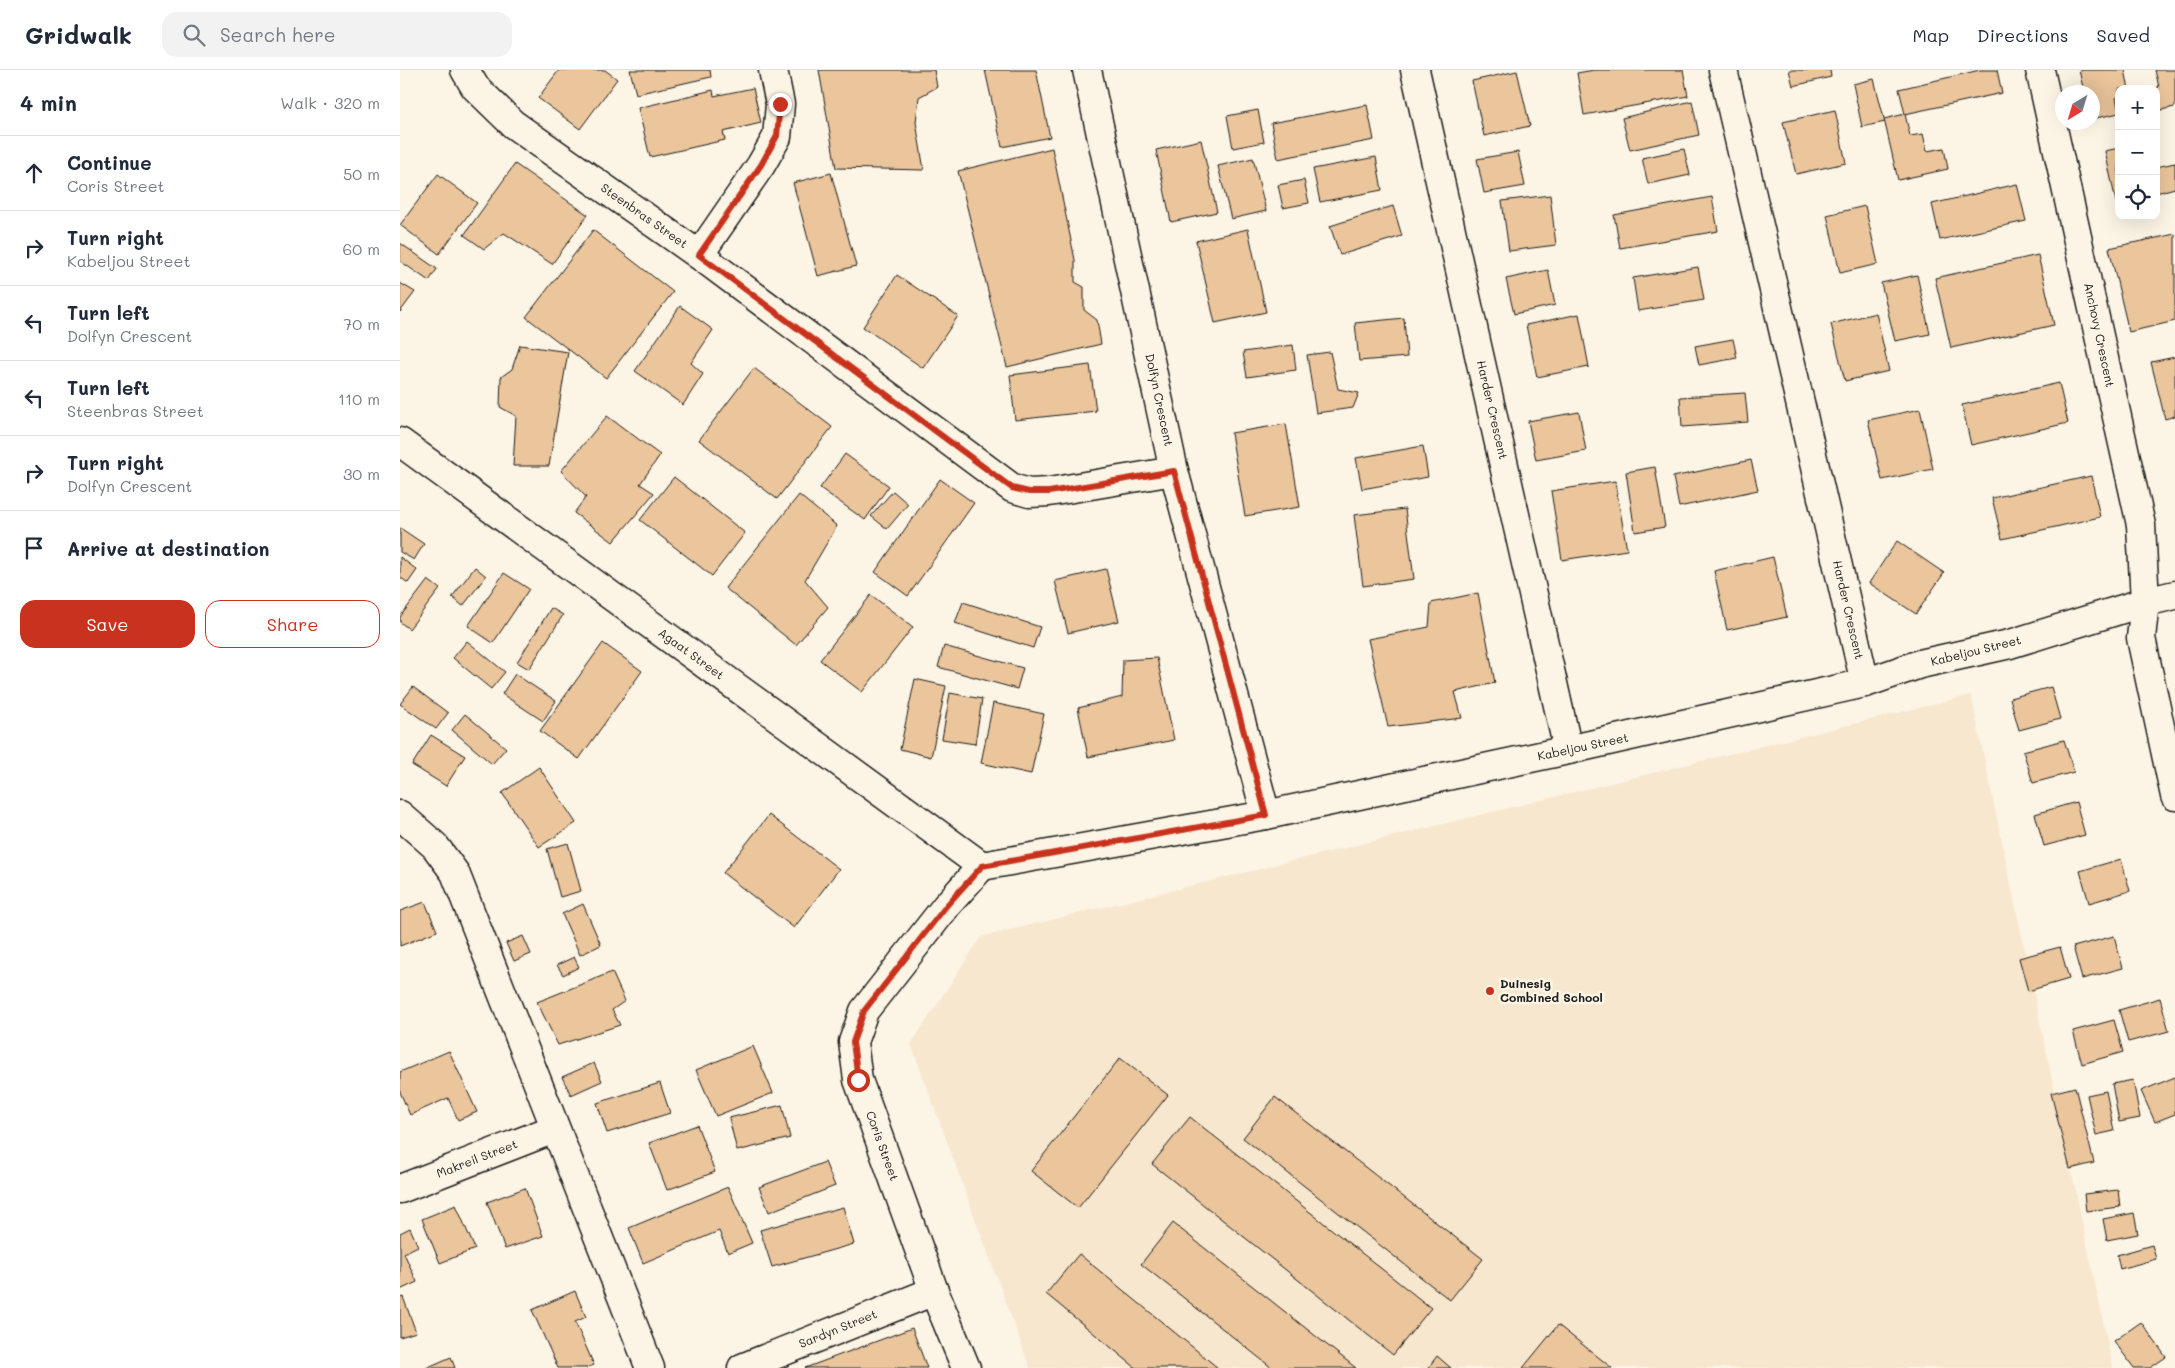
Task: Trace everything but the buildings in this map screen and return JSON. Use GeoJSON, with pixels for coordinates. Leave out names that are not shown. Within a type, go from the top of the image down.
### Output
{"type":"FeatureCollection","features":[{"type":"Feature","properties":{"kind":"street","name":"Steenbras Street"},"geometry":{"type":"LineString","coordinates":[[465,70],[475,87],[513,124],[699,255],[1012,488],[1029,492],[1049,492],[1174,471]]}},
{"type":"Feature","properties":{"kind":"street"},"geometry":{"type":"LineString","coordinates":[[699,255],[761,165],[777,136],[780,104],[773,70]]}},
{"type":"Feature","properties":{"kind":"street","name":"Dolfyn Crescent"},"geometry":{"type":"LineString","coordinates":[[1087,70],[1174,471],[1266,815]]}},
{"type":"Feature","properties":{"kind":"street","name":"Harder Crescent"},"geometry":{"type":"LineString","coordinates":[[1415,70],[1568,750]]}},
{"type":"Feature","properties":{"kind":"street","name":"Harder Crescent"},"geometry":{"type":"LineString","coordinates":[[1723,70],[1865,683]]}},
{"type":"Feature","properties":{"kind":"street","name":"Anchovy Crescent"},"geometry":{"type":"LineString","coordinates":[[2040,70],[2140,525],[2145,602],[2141,638],[2175,796]]}},
{"type":"Feature","properties":{"kind":"street","name":"Agaat Street"},"geometry":{"type":"LineString","coordinates":[[400,442],[982,866]]}},
{"type":"Feature","properties":{"kind":"street","name":"Kabeljou Street"},"geometry":{"type":"LineString","coordinates":[[982,866],[1266,815],[1568,750],[1865,683],[1920,664],[2010,644],[2145,602],[2175,595]]}},
{"type":"Feature","properties":{"kind":"street"},"geometry":{"type":"LineString","coordinates":[[400,815],[435,846],[455,873],[554,1129],[650,1368]]}},
{"type":"Feature","properties":{"kind":"street","name":"Coris Street"},"geometry":{"type":"LineString","coordinates":[[966,1368],[934,1291],[858,1080],[853,1042],[864,1011],[947,905],[982,866]]}},
{"type":"Feature","properties":{"kind":"street","name":"Makreil Street"},"geometry":{"type":"LineString","coordinates":[[400,1189],[554,1129]]}},
{"type":"Feature","properties":{"kind":"street","name":"Sardyn Street"},"geometry":{"type":"LineString","coordinates":[[742,1368],[934,1291]]}},
{"type":"Feature","properties":{"kind":"shaded area","name":"Duinesig Combined School"},"geometry":{"type":"Polygon","coordinates":[[[1971,695],[2113,1368],[1030,1368],[911,1044],[981,937],[1971,695]]]}},
{"type":"Feature","properties":{"kind":"place","name":"Duinesig Combined School"},"geometry":{"type":"Point","coordinates":[1490,991]}},
{"type":"Feature","properties":{"kind":"route"},"geometry":{"type":"LineString","coordinates":[[780,104],[777,136],[761,165],[699,255],[1012,488],[1029,492],[1049,492],[1174,471],[1266,815],[982,866],[947,905],[864,1011],[853,1042],[858,1080]]}}]}
